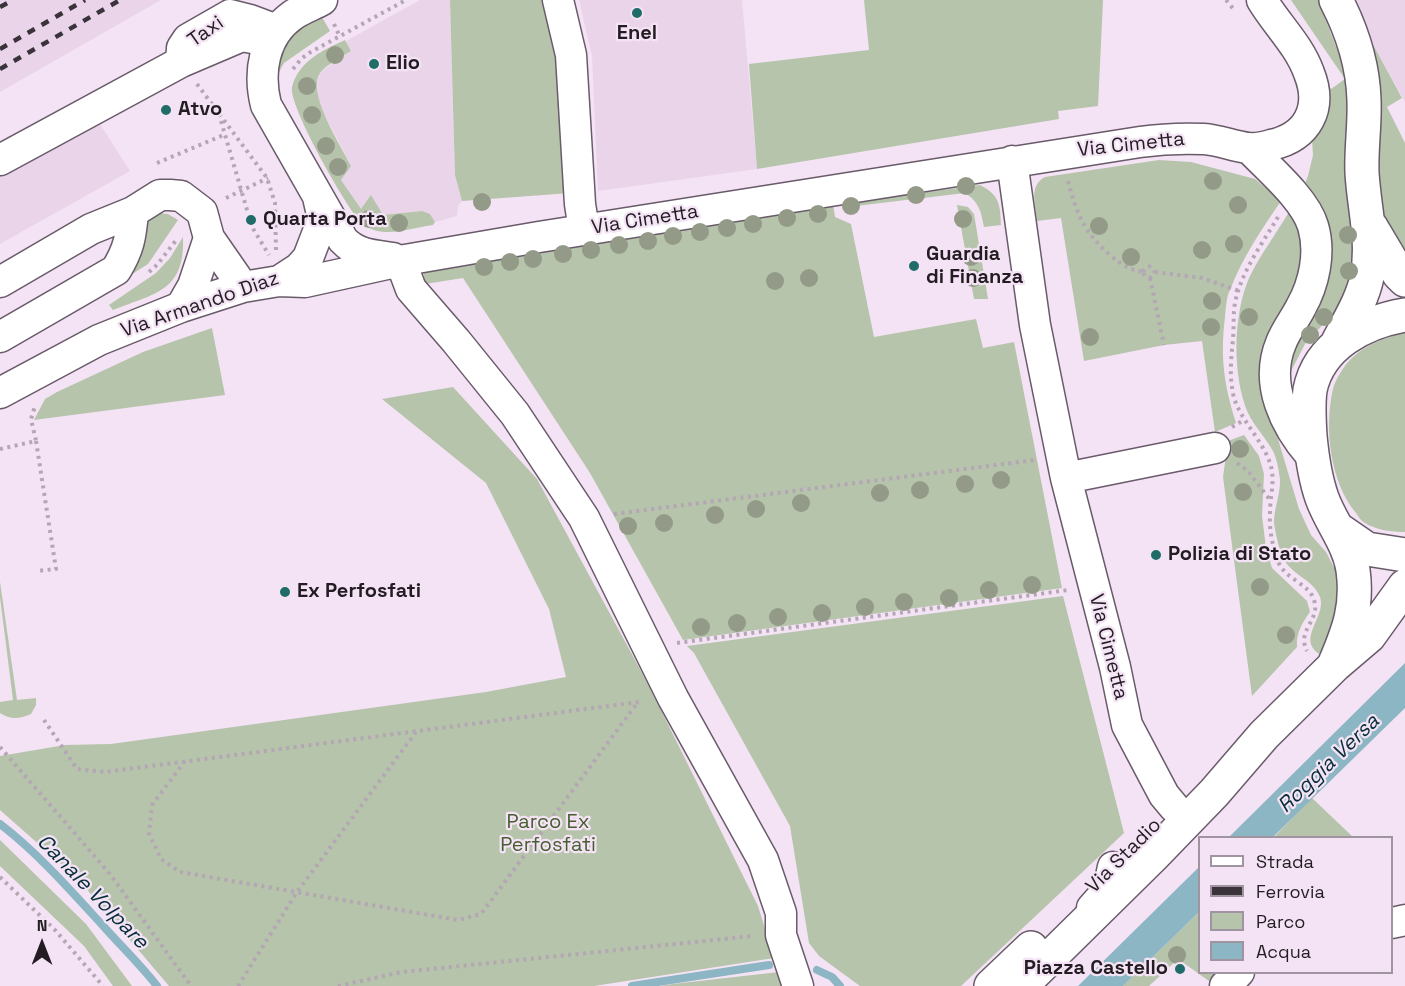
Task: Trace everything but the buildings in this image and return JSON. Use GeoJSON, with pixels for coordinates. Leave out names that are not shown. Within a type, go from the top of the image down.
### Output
{"type":"FeatureCollection","features":[{"type":"Feature","properties":{"kind":"main road"},"geometry":{"type":"LineString","coordinates":[[1336,0],[1349,29],[1362,80],[1364,118],[1362,171],[1370,262],[1364,293],[1337,344]]}},
{"type":"Feature","properties":{"kind":"main road"},"geometry":{"type":"LineString","coordinates":[[1368,223],[1392,264],[1405,280]]}},
{"type":"Feature","properties":{"kind":"main road","name":"Via Stadio"},"geometry":{"type":"LineString","coordinates":[[1021,986],[1214,793],[1264,735],[1321,658],[1350,627],[1354,606],[1351,562],[1338,529],[1329,516],[1321,496],[1312,457],[1310,391],[1315,374],[1337,344],[1359,329],[1382,320],[1405,315]]}},
{"type":"Feature","properties":{"kind":"main road","name":"Via Stadio"},"geometry":{"type":"LineString","coordinates":[[1338,529],[1367,549],[1405,555]]}},
{"type":"Feature","properties":{"kind":"main road","name":"Via Stadio"},"geometry":{"type":"LineString","coordinates":[[1321,658],[1369,636],[1405,586]]}},
{"type":"Feature","properties":{"kind":"main road","name":"Via Stadio"},"geometry":{"type":"LineString","coordinates":[[991,986],[1208,774],[1264,735]]}},
{"type":"Feature","properties":{"kind":"street"},"geometry":{"type":"LineString","coordinates":[[273,37],[292,16],[322,0]]}},
{"type":"Feature","properties":{"kind":"street"},"geometry":{"type":"LineString","coordinates":[[558,0],[571,55],[580,204],[584,230]]}},
{"type":"Feature","properties":{"kind":"street"},"geometry":{"type":"LineString","coordinates":[[1250,148],[1273,145],[1293,137],[1309,121],[1313,108],[1314,93],[1309,71],[1296,46],[1262,0]]}},
{"type":"Feature","properties":{"kind":"street","name":"Taxi"},"geometry":{"type":"LineString","coordinates":[[0,160],[181,62],[182,48],[188,39],[230,15],[250,20],[273,37]]}},
{"type":"Feature","properties":{"kind":"street","name":"Via Armando Diaz"},"geometry":{"type":"LineString","coordinates":[[273,37],[262,68],[262,92],[266,105],[343,240],[351,249],[364,254],[405,260]]}},
{"type":"Feature","properties":{"kind":"street","name":"Via Cimetta"},"geometry":{"type":"LineString","coordinates":[[275,264],[305,282],[405,260],[1140,142],[1177,138],[1221,141],[1250,148]]}},
{"type":"Feature","properties":{"kind":"street"},"geometry":{"type":"LineString","coordinates":[[1250,148],[1303,207],[1313,226],[1315,253],[1311,285],[1282,340],[1275,372],[1280,405],[1287,422],[1295,438],[1312,457]]}},
{"type":"Feature","properties":{"kind":"street","name":"Via Cimetta"},"geometry":{"type":"LineString","coordinates":[[1012,161],[1035,325],[1063,465],[1115,667],[1127,725],[1164,795],[1174,807]]}},
{"type":"Feature","properties":{"kind":"street"},"geometry":{"type":"LineString","coordinates":[[0,282],[91,229],[133,212],[160,195],[182,196],[202,212],[209,238],[243,287]]}},
{"type":"Feature","properties":{"kind":"street","name":"Via Armando Diaz"},"geometry":{"type":"LineString","coordinates":[[0,393],[99,340],[180,308],[243,287],[275,264],[299,268],[308,258],[323,219],[318,197]]}},
{"type":"Feature","properties":{"kind":"street"},"geometry":{"type":"LineString","coordinates":[[0,337],[116,270],[125,256],[130,240],[133,212]]}},
{"type":"Feature","properties":{"kind":"street"},"geometry":{"type":"LineString","coordinates":[[180,308],[193,286],[209,238]]}},
{"type":"Feature","properties":{"kind":"street"},"geometry":{"type":"LineString","coordinates":[[405,260],[405,273],[411,289],[456,340],[515,414],[584,518],[673,698],[763,860],[781,913],[781,935],[798,986]]}},
{"type":"Feature","properties":{"kind":"street"},"geometry":{"type":"LineString","coordinates":[[1063,465],[1215,448]]}},
{"type":"Feature","properties":{"kind":"street"},"geometry":{"type":"LineString","coordinates":[[1008,986],[1098,902],[1108,890],[1113,867]]}},
{"type":"Feature","properties":{"kind":"street"},"geometry":{"type":"LineString","coordinates":[[1225,986],[1237,974]]}},
{"type":"Feature","properties":{"kind":"path"},"geometry":{"type":"LineString","coordinates":[[290,74],[301,59],[309,53],[406,0]]}},
{"type":"Feature","properties":{"kind":"path"},"geometry":{"type":"LineString","coordinates":[[201,89],[267,178],[274,204],[275,264]]}},
{"type":"Feature","properties":{"kind":"path"},"geometry":{"type":"LineString","coordinates":[[220,116],[252,227],[275,264]]}},
{"type":"Feature","properties":{"kind":"path"},"geometry":{"type":"LineString","coordinates":[[157,163],[231,132]]}},
{"type":"Feature","properties":{"kind":"path"},"geometry":{"type":"LineString","coordinates":[[222,200],[267,178],[295,158]]}},
{"type":"Feature","properties":{"kind":"path"},"geometry":{"type":"LineString","coordinates":[[1066,174],[1076,210],[1089,235],[1128,270],[1144,272]]}},
{"type":"Feature","properties":{"kind":"path"},"geometry":{"type":"LineString","coordinates":[[1144,272],[1144,269],[1149,267],[1155,272],[1202,278],[1239,291]]}},
{"type":"Feature","properties":{"kind":"path"},"geometry":{"type":"LineString","coordinates":[[1144,272],[1146,277],[1150,278],[1164,345]]}},
{"type":"Feature","properties":{"kind":"path"},"geometry":{"type":"LineString","coordinates":[[1150,278],[1155,272]]}},
{"type":"Feature","properties":{"kind":"path"},"geometry":{"type":"LineString","coordinates":[[37,400],[31,419],[56,568],[38,571]]}},
{"type":"Feature","properties":{"kind":"path"},"geometry":{"type":"LineString","coordinates":[[0,449],[36,441]]}},
{"type":"Feature","properties":{"kind":"path"},"geometry":{"type":"LineString","coordinates":[[1215,448],[1248,471],[1271,501]]}},
{"type":"Feature","properties":{"kind":"path"},"geometry":{"type":"LineString","coordinates":[[584,518],[1026,461],[1063,465]]}},
{"type":"Feature","properties":{"kind":"path"},"geometry":{"type":"LineString","coordinates":[[646,645],[696,641],[1051,593],[1093,584]]}},
{"type":"Feature","properties":{"kind":"path"},"geometry":{"type":"LineString","coordinates":[[1304,633],[1303,644],[1321,658]]}},
{"type":"Feature","properties":{"kind":"path"},"geometry":{"type":"LineString","coordinates":[[44,720],[77,769],[105,772],[673,698]]}},
{"type":"Feature","properties":{"kind":"path"},"geometry":{"type":"LineString","coordinates":[[184,761],[152,805],[149,834],[161,859],[180,872],[458,920],[481,914],[638,702]]}},
{"type":"Feature","properties":{"kind":"path"},"geometry":{"type":"LineString","coordinates":[[238,986],[297,892],[416,732]]}},
{"type":"Feature","properties":{"kind":"path"},"geometry":{"type":"LineString","coordinates":[[0,747],[110,874],[191,986]]}},
{"type":"Feature","properties":{"kind":"path"},"geometry":{"type":"LineString","coordinates":[[0,877],[55,930],[103,986]]}},
{"type":"Feature","properties":{"kind":"path"},"geometry":{"type":"LineString","coordinates":[[338,986],[402,972],[781,935]]}},
{"type":"Feature","properties":{"kind":"shaded area"},"geometry":{"type":"Polygon","coordinates":[[[0,0],[161,0],[0,92],[0,0]]]}},
{"type":"Feature","properties":{"kind":"shaded area"},"geometry":{"type":"Polygon","coordinates":[[[420,0],[450,0],[455,175],[462,201],[458,206],[457,216],[435,222],[430,214],[422,211],[383,215],[361,210],[341,180],[351,165],[324,114],[318,97],[317,83],[319,74],[351,51],[346,41],[420,0]]]}},
{"type":"Feature","properties":{"kind":"shaded area"},"geometry":{"type":"Polygon","coordinates":[[[579,0],[742,0],[757,169],[598,191],[592,56],[579,0]]]}},
{"type":"Feature","properties":{"kind":"shaded area"},"geometry":{"type":"Polygon","coordinates":[[[1357,0],[1405,0],[1405,102],[1369,37],[1357,0]]]}},
{"type":"Feature","properties":{"kind":"shaded area"},"geometry":{"type":"Polygon","coordinates":[[[98,121],[130,171],[0,244],[0,176],[98,121]]]}},
{"type":"Feature","properties":{"kind":"green space"},"geometry":{"type":"Polygon","coordinates":[[[450,0],[547,0],[562,58],[570,193],[462,201],[455,175],[450,0]]]}},
{"type":"Feature","properties":{"kind":"green space"},"geometry":{"type":"Polygon","coordinates":[[[864,0],[1103,0],[1098,106],[1058,111],[1059,119],[757,169],[749,64],[869,50],[864,0]]]}},
{"type":"Feature","properties":{"kind":"green space"},"geometry":{"type":"Polygon","coordinates":[[[1291,0],[1318,0],[1347,75],[1357,263],[1343,303],[1305,344],[1288,377],[1290,346],[1310,321],[1322,297],[1328,248],[1303,188],[1313,155],[1307,57],[1331,89],[1345,79],[1291,0]]]}},
{"type":"Feature","properties":{"kind":"green space"},"geometry":{"type":"Polygon","coordinates":[[[319,12],[330,31],[284,63],[272,85],[284,40],[319,12]]]}},
{"type":"Feature","properties":{"kind":"green space"},"geometry":{"type":"Polygon","coordinates":[[[1369,37],[1402,98],[1387,107],[1405,143],[1405,267],[1397,259],[1381,210],[1378,175],[1377,79],[1369,37]]]}},
{"type":"Feature","properties":{"kind":"green space"},"geometry":{"type":"Polygon","coordinates":[[[345,40],[351,51],[323,70],[317,82],[321,106],[351,166],[341,180],[361,209],[371,195],[383,215],[422,211],[430,214],[435,222],[433,225],[381,232],[362,224],[332,179],[308,134],[293,97],[292,87],[295,78],[306,63],[345,40]]]}},
{"type":"Feature","properties":{"kind":"green space"},"geometry":{"type":"Polygon","coordinates":[[[1159,160],[1191,162],[1255,179],[1281,201],[1246,255],[1228,296],[1223,358],[1226,383],[1236,423],[1215,432],[1202,341],[1164,345],[1084,361],[1061,218],[1037,221],[1036,185],[1045,177],[1159,160]]]}},
{"type":"Feature","properties":{"kind":"green space"},"geometry":{"type":"Polygon","coordinates":[[[980,185],[992,193],[998,201],[1001,225],[984,227],[979,207],[965,193],[847,207],[846,203],[980,185]]]}},
{"type":"Feature","properties":{"kind":"green space"},"geometry":{"type":"Polygon","coordinates":[[[833,204],[835,217],[851,224],[874,337],[976,319],[983,348],[1014,342],[1062,588],[683,640],[590,473],[463,278],[425,284],[423,268],[833,204]]]}},
{"type":"Feature","properties":{"kind":"green space"},"geometry":{"type":"Polygon","coordinates":[[[957,205],[968,207],[974,214],[988,299],[974,299],[957,205]]]}},
{"type":"Feature","properties":{"kind":"green space"},"geometry":{"type":"Polygon","coordinates":[[[1289,212],[1298,224],[1304,255],[1269,409],[1299,509],[1311,535],[1326,552],[1338,575],[1341,591],[1333,633],[1319,654],[1310,641],[1320,612],[1320,597],[1312,585],[1289,567],[1281,553],[1274,522],[1280,485],[1277,465],[1273,451],[1248,413],[1239,382],[1237,364],[1237,327],[1249,278],[1289,212]]]}},
{"type":"Feature","properties":{"kind":"green space"},"geometry":{"type":"Polygon","coordinates":[[[158,213],[168,214],[178,220],[148,264],[115,285],[148,217],[158,213]]]}},
{"type":"Feature","properties":{"kind":"green space"},"geometry":{"type":"Polygon","coordinates":[[[183,237],[179,269],[173,279],[155,294],[113,310],[109,305],[156,273],[170,258],[183,237]]]}},
{"type":"Feature","properties":{"kind":"green space"},"geometry":{"type":"Polygon","coordinates":[[[212,328],[225,395],[34,420],[45,399],[57,392],[143,352],[212,328]]]}},
{"type":"Feature","properties":{"kind":"green space"},"geometry":{"type":"Polygon","coordinates":[[[1405,332],[1405,532],[1395,532],[1369,525],[1361,520],[1347,500],[1340,486],[1331,454],[1329,420],[1334,385],[1349,361],[1371,345],[1405,332]]]}},
{"type":"Feature","properties":{"kind":"green space","name":"Parco Ex Perfosfati"},"geometry":{"type":"Polygon","coordinates":[[[453,387],[537,479],[648,684],[758,906],[774,958],[594,986],[169,986],[78,879],[0,810],[0,756],[65,745],[111,744],[486,692],[566,677],[549,609],[486,483],[382,399],[453,387]]]}},
{"type":"Feature","properties":{"kind":"green space"},"geometry":{"type":"Polygon","coordinates":[[[1244,435],[1259,456],[1264,474],[1262,516],[1266,548],[1272,568],[1307,601],[1310,612],[1300,628],[1297,647],[1252,696],[1223,477],[1228,441],[1244,435]]]}},
{"type":"Feature","properties":{"kind":"green space"},"geometry":{"type":"Polygon","coordinates":[[[0,582],[17,700],[36,698],[36,705],[31,714],[19,718],[11,718],[0,713],[0,702],[13,700],[0,582]]]}},
{"type":"Feature","properties":{"kind":"green space"},"geometry":{"type":"Polygon","coordinates":[[[1063,596],[1124,833],[961,986],[860,986],[819,956],[809,943],[790,826],[694,653],[687,646],[1063,596]]]}},
{"type":"Feature","properties":{"kind":"green space"},"geometry":{"type":"Polygon","coordinates":[[[1312,798],[1352,836],[1275,836],[1312,798]]]}},
{"type":"Feature","properties":{"kind":"green space"},"geometry":{"type":"Polygon","coordinates":[[[0,840],[86,924],[132,986],[113,986],[84,946],[0,866],[0,840]]]}},
{"type":"Feature","properties":{"kind":"green space"},"geometry":{"type":"Polygon","coordinates":[[[1198,913],[1198,973],[1178,959],[1149,986],[1123,986],[1198,913]]]}},
{"type":"Feature","properties":{"kind":"green space"},"geometry":{"type":"Polygon","coordinates":[[[779,972],[781,986],[660,986],[673,984],[779,972]]]}},
{"type":"Feature","properties":{"kind":"green space"},"geometry":{"type":"Polygon","coordinates":[[[1199,974],[1229,974],[1216,986],[1199,974]]]}},
{"type":"Feature","properties":{"kind":"water","name":"Roggia Versa"},"geometry":{"type":"Polygon","coordinates":[[[1405,663],[1405,708],[1274,836],[1230,836],[1405,663]]]}},
{"type":"Feature","properties":{"kind":"water"},"geometry":{"type":"Polygon","coordinates":[[[1198,868],[1198,913],[1123,986],[1078,986],[1198,868]]]}},
{"type":"Feature","properties":{"kind":"waterway","name":"Canale Volpare"},"geometry":{"type":"LineString","coordinates":[[0,824],[55,874],[157,986]]}},
{"type":"Feature","properties":{"kind":"waterway","name":"Canale Volpare"},"geometry":{"type":"LineString","coordinates":[[632,986],[769,965]]}},
{"type":"Feature","properties":{"kind":"waterway","name":"Canale Volpare"},"geometry":{"type":"LineString","coordinates":[[817,970],[832,977],[840,986]]}},
{"type":"Feature","properties":{"kind":"railway"},"geometry":{"type":"LineString","coordinates":[[0,7],[13,0]]}},
{"type":"Feature","properties":{"kind":"railway"},"geometry":{"type":"LineString","coordinates":[[0,49],[85,0]]}},
{"type":"Feature","properties":{"kind":"railway"},"geometry":{"type":"LineString","coordinates":[[0,69],[120,0]]}},
{"type":"Feature","properties":{"kind":"place","name":"Enel"},"geometry":{"type":"Point","coordinates":[637,13]}},
{"type":"Feature","properties":{"kind":"place","name":"Elio"},"geometry":{"type":"Point","coordinates":[374,64]}},
{"type":"Feature","properties":{"kind":"place","name":"Atvo"},"geometry":{"type":"Point","coordinates":[166,110]}},
{"type":"Feature","properties":{"kind":"place","name":"Quarta Porta"},"geometry":{"type":"Point","coordinates":[251,220]}},
{"type":"Feature","properties":{"kind":"place","name":"Guardia di Finanza"},"geometry":{"type":"Point","coordinates":[914,266]}},
{"type":"Feature","properties":{"kind":"place","name":"Polizia di Stato"},"geometry":{"type":"Point","coordinates":[1156,555]}},
{"type":"Feature","properties":{"kind":"place","name":"Ex Perfosfati"},"geometry":{"type":"Point","coordinates":[285,592]}},
{"type":"Feature","properties":{"kind":"place","name":"Piazza Castello"},"geometry":{"type":"Point","coordinates":[1180,969]}}]}
